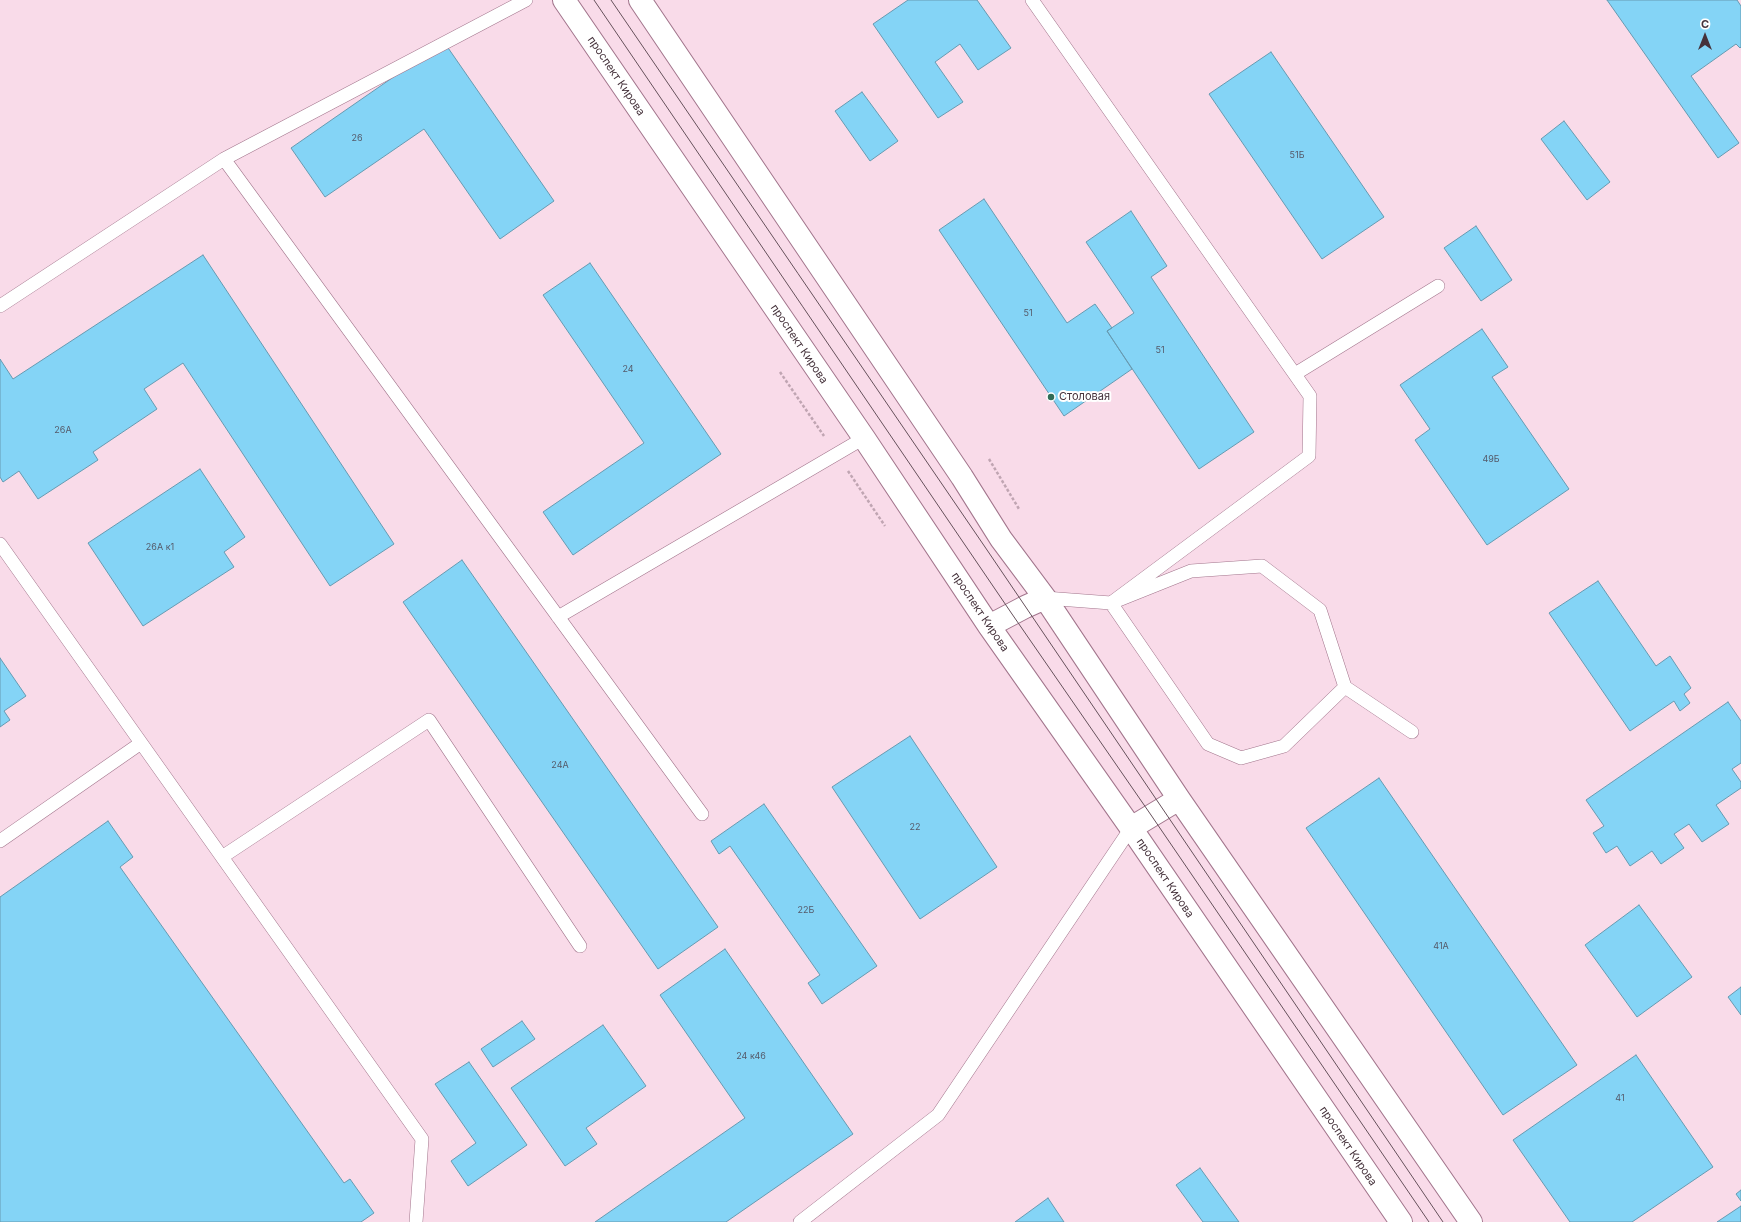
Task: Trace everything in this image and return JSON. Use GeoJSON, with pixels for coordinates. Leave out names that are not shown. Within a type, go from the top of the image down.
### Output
{"type":"FeatureCollection","features":[{"type":"Feature","properties":{"kind":"main road","name":"проспект Кирова"},"geometry":{"type":"LineString","coordinates":[[564,0],[864,438],[989,626],[1131,828],[1401,1222]]}},
{"type":"Feature","properties":{"kind":"main road"},"geometry":{"type":"LineString","coordinates":[[640,0],[1001,538],[1045,598],[1179,799],[1471,1222]]}},
{"type":"Feature","properties":{"kind":"main road"},"geometry":{"type":"LineString","coordinates":[[989,626],[1045,598]]}},
{"type":"Feature","properties":{"kind":"main road"},"geometry":{"type":"LineString","coordinates":[[1131,828],[1179,799]]}},
{"type":"Feature","properties":{"kind":"lane"},"geometry":{"type":"LineString","coordinates":[[0,306],[224,159],[526,0]]}},
{"type":"Feature","properties":{"kind":"lane"},"geometry":{"type":"LineString","coordinates":[[1032,0],[1310,396],[1309,456],[1111,603]]}},
{"type":"Feature","properties":{"kind":"lane"},"geometry":{"type":"LineString","coordinates":[[224,159],[702,814]]}},
{"type":"Feature","properties":{"kind":"lane"},"geometry":{"type":"LineString","coordinates":[[1295,374],[1438,286]]}},
{"type":"Feature","properties":{"kind":"lane"},"geometry":{"type":"LineString","coordinates":[[558,617],[864,438]]}},
{"type":"Feature","properties":{"kind":"lane"},"geometry":{"type":"LineString","coordinates":[[0,544],[422,1139],[416,1222]]}},
{"type":"Feature","properties":{"kind":"lane"},"geometry":{"type":"LineString","coordinates":[[1045,598],[1111,603],[1191,571],[1262,566],[1320,610],[1345,687],[1412,732]]}},
{"type":"Feature","properties":{"kind":"lane"},"geometry":{"type":"LineString","coordinates":[[1111,603],[1208,744],[1241,758],[1284,746],[1345,687]]}},
{"type":"Feature","properties":{"kind":"lane"},"geometry":{"type":"LineString","coordinates":[[222,857],[429,720],[580,946]]}},
{"type":"Feature","properties":{"kind":"lane"},"geometry":{"type":"LineString","coordinates":[[0,841],[141,743]]}},
{"type":"Feature","properties":{"kind":"lane"},"geometry":{"type":"LineString","coordinates":[[800,1222],[938,1115],[1131,828]]}},
{"type":"Feature","properties":{"kind":"path"},"geometry":{"type":"LineString","coordinates":[[989,459],[1019,509]]}},
{"type":"Feature","properties":{"kind":"building"},"geometry":{"type":"Polygon","coordinates":[[[908,0],[977,0],[1011,48],[978,70],[960,44],[935,62],[963,102],[938,118],[873,24],[908,0]]]}},
{"type":"Feature","properties":{"kind":"building"},"geometry":{"type":"Polygon","coordinates":[[[1607,0],[1737,0],[1741,6],[1741,47],[1740,48],[1736,44],[1691,76],[1739,143],[1718,158],[1607,0]]]}},
{"type":"Feature","properties":{"kind":"building"},"geometry":{"type":"Polygon","coordinates":[[[444,42],[554,201],[500,239],[424,129],[325,197],[291,148],[444,42]]]}},
{"type":"Feature","properties":{"kind":"building"},"geometry":{"type":"Polygon","coordinates":[[[1271,52],[1384,217],[1322,259],[1209,94],[1271,52]]]}},
{"type":"Feature","properties":{"kind":"building"},"geometry":{"type":"Polygon","coordinates":[[[862,92],[898,141],[870,161],[835,111],[862,92]]]}},
{"type":"Feature","properties":{"kind":"building"},"geometry":{"type":"Polygon","coordinates":[[[1564,121],[1610,182],[1587,200],[1541,139],[1564,121]]]}},
{"type":"Feature","properties":{"kind":"building"},"geometry":{"type":"Polygon","coordinates":[[[984,199],[1067,323],[1095,304],[1112,328],[1107,331],[1132,369],[1064,416],[939,230],[984,199]]]}},
{"type":"Feature","properties":{"kind":"building"},"geometry":{"type":"Polygon","coordinates":[[[1131,211],[1167,266],[1151,277],[1254,432],[1199,469],[1107,331],[1134,313],[1086,242],[1131,211]]]}},
{"type":"Feature","properties":{"kind":"building"},"geometry":{"type":"Polygon","coordinates":[[[1476,226],[1512,280],[1481,301],[1444,248],[1476,226]]]}},
{"type":"Feature","properties":{"kind":"building"},"geometry":{"type":"Polygon","coordinates":[[[203,255],[394,544],[330,586],[183,363],[144,389],[157,409],[93,452],[98,460],[38,499],[19,471],[3,482],[0,477],[0,359],[13,379],[203,255]]]}},
{"type":"Feature","properties":{"kind":"building"},"geometry":{"type":"Polygon","coordinates":[[[590,263],[721,454],[573,555],[543,512],[644,443],[543,295],[590,263]]]}},
{"type":"Feature","properties":{"kind":"building"},"geometry":{"type":"Polygon","coordinates":[[[1482,329],[1508,367],[1492,377],[1569,489],[1487,545],[1415,440],[1430,429],[1400,385],[1482,329]]]}},
{"type":"Feature","properties":{"kind":"building"},"geometry":{"type":"Polygon","coordinates":[[[200,469],[245,537],[224,552],[234,567],[143,626],[88,543],[200,469]]]}},
{"type":"Feature","properties":{"kind":"building"},"geometry":{"type":"Polygon","coordinates":[[[462,560],[718,927],[658,969],[403,602],[462,560]]]}},
{"type":"Feature","properties":{"kind":"building"},"geometry":{"type":"Polygon","coordinates":[[[1598,581],[1656,666],[1670,656],[1691,688],[1684,694],[1690,703],[1680,711],[1674,701],[1630,731],[1549,613],[1598,581]]]}},
{"type":"Feature","properties":{"kind":"building"},"geometry":{"type":"Polygon","coordinates":[[[0,658],[26,696],[4,711],[10,720],[0,727],[0,658]]]}},
{"type":"Feature","properties":{"kind":"building"},"geometry":{"type":"Polygon","coordinates":[[[1728,702],[1741,721],[1741,763],[1732,769],[1741,782],[1741,788],[1716,805],[1729,824],[1702,842],[1689,824],[1674,834],[1684,848],[1661,864],[1652,851],[1630,866],[1617,846],[1606,853],[1593,833],[1604,826],[1586,800],[1728,702]]]}},
{"type":"Feature","properties":{"kind":"building"},"geometry":{"type":"Polygon","coordinates":[[[910,736],[997,867],[920,919],[832,787],[910,736]]]}},
{"type":"Feature","properties":{"kind":"building"},"geometry":{"type":"Polygon","coordinates":[[[1379,778],[1577,1065],[1503,1115],[1306,828],[1379,778]]]}},
{"type":"Feature","properties":{"kind":"building"},"geometry":{"type":"Polygon","coordinates":[[[764,804],[877,966],[822,1004],[808,983],[820,975],[730,846],[719,854],[711,841],[764,804]]]}},
{"type":"Feature","properties":{"kind":"building"},"geometry":{"type":"Polygon","coordinates":[[[108,821],[133,857],[120,867],[344,1183],[350,1179],[374,1213],[361,1222],[0,1222],[0,897],[108,821]]]}},
{"type":"Feature","properties":{"kind":"building"},"geometry":{"type":"Polygon","coordinates":[[[1639,905],[1692,977],[1637,1017],[1585,945],[1639,905]]]}},
{"type":"Feature","properties":{"kind":"building"},"geometry":{"type":"Polygon","coordinates":[[[725,949],[853,1134],[726,1222],[595,1222],[745,1118],[660,995],[725,949]]]}},
{"type":"Feature","properties":{"kind":"building"},"geometry":{"type":"Polygon","coordinates":[[[1741,987],[1741,1015],[1728,997],[1741,987]]]}},
{"type":"Feature","properties":{"kind":"building"},"geometry":{"type":"Polygon","coordinates":[[[522,1021],[535,1039],[493,1067],[481,1049],[522,1021]]]}},
{"type":"Feature","properties":{"kind":"building"},"geometry":{"type":"Polygon","coordinates":[[[603,1025],[646,1086],[586,1128],[597,1144],[565,1166],[511,1088],[603,1025]]]}},
{"type":"Feature","properties":{"kind":"building"},"geometry":{"type":"Polygon","coordinates":[[[1636,1055],[1713,1167],[1632,1222],[1570,1222],[1513,1140],[1636,1055]]]}},
{"type":"Feature","properties":{"kind":"building"},"geometry":{"type":"Polygon","coordinates":[[[469,1062],[527,1145],[468,1186],[451,1161],[476,1143],[435,1084],[469,1062]]]}},
{"type":"Feature","properties":{"kind":"building"},"geometry":{"type":"Polygon","coordinates":[[[1200,1168],[1239,1222],[1203,1222],[1176,1185],[1200,1168]]]}},
{"type":"Feature","properties":{"kind":"building"},"geometry":{"type":"Polygon","coordinates":[[[1741,1190],[1741,1201],[1736,1194],[1741,1190]]]}},
{"type":"Feature","properties":{"kind":"building"},"geometry":{"type":"Polygon","coordinates":[[[1048,1198],[1064,1222],[1015,1222],[1048,1198]]]}},
{"type":"Feature","properties":{"kind":"building"},"geometry":{"type":"Polygon","coordinates":[[[1741,1206],[1741,1222],[1717,1222],[1741,1206]]]}},
{"type":"Feature","properties":{"kind":"tram line"},"geometry":{"type":"LineString","coordinates":[[594,0],[1012,614],[1429,1222]]}},
{"type":"Feature","properties":{"kind":"tram line"},"geometry":{"type":"LineString","coordinates":[[611,0],[985,547],[1443,1222]]}},
{"type":"Feature","properties":{"kind":"place","name":"Столовая"},"geometry":{"type":"Point","coordinates":[1051,397]}}]}
